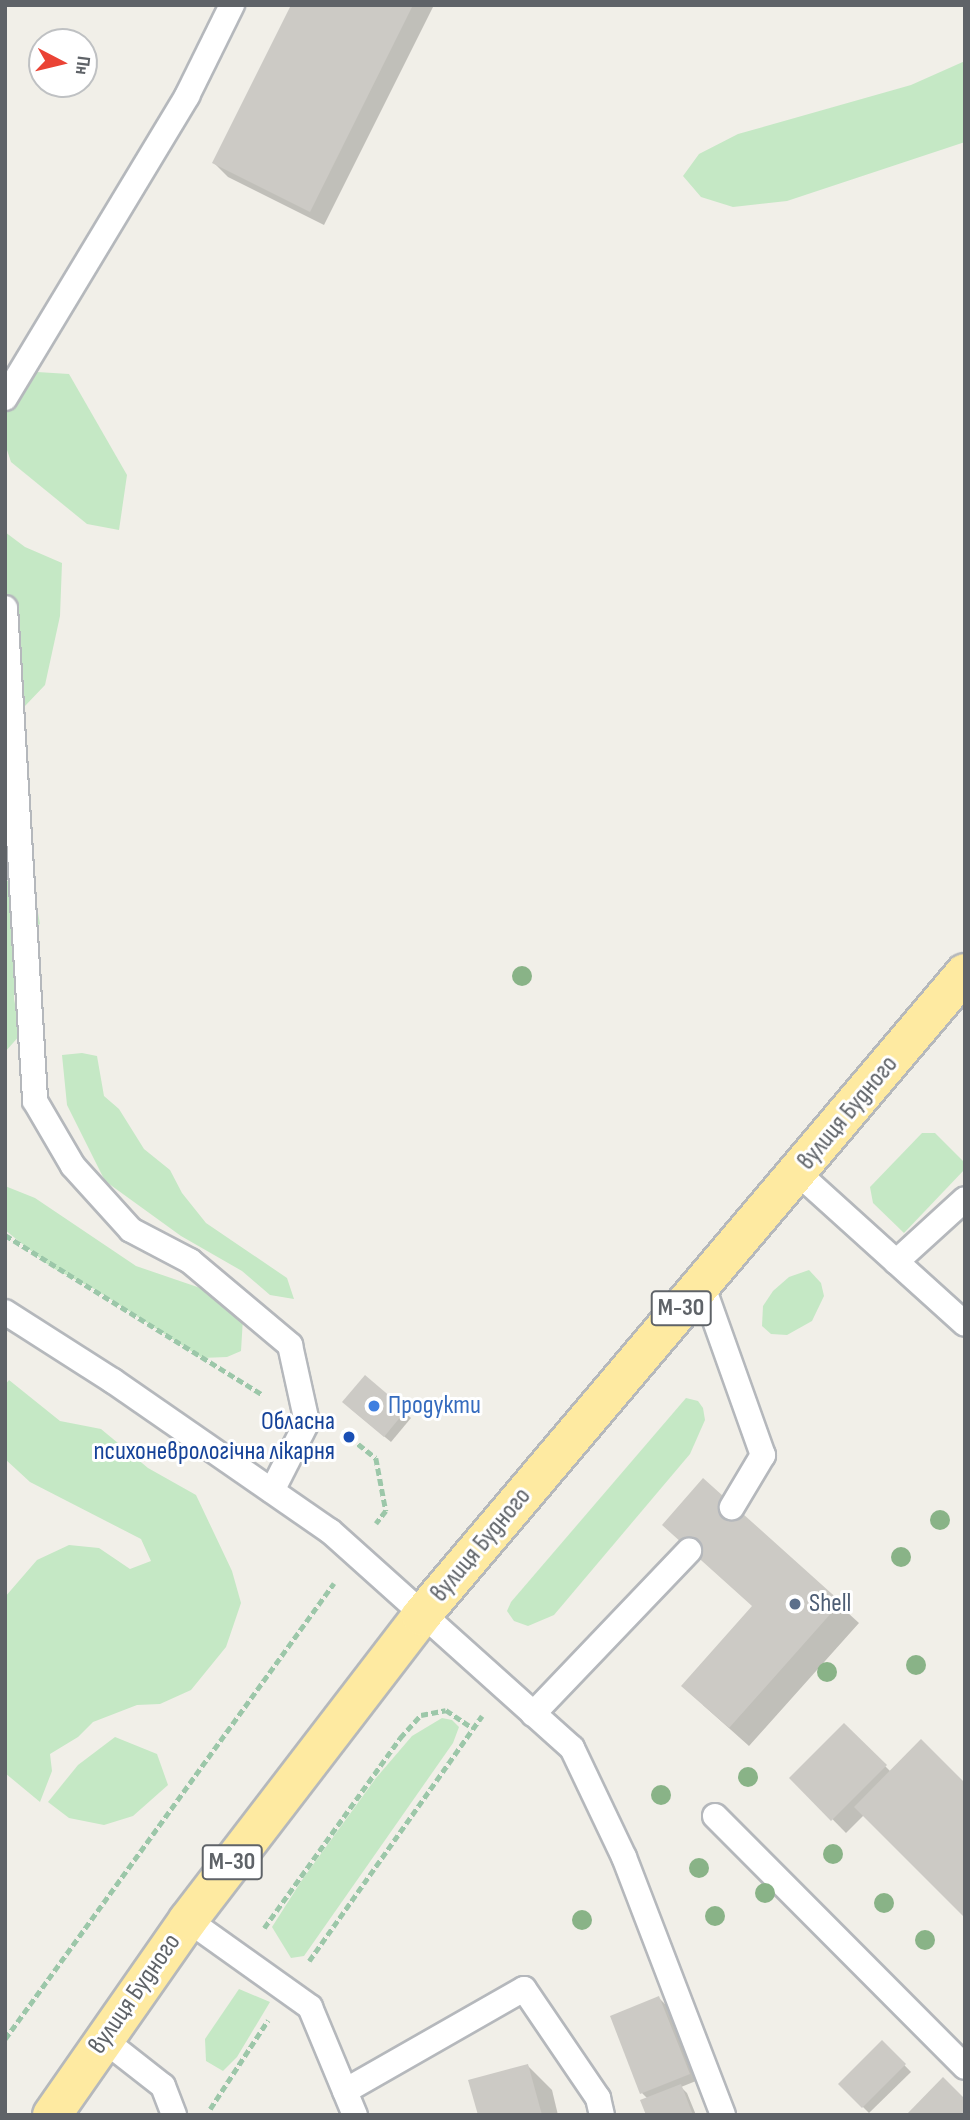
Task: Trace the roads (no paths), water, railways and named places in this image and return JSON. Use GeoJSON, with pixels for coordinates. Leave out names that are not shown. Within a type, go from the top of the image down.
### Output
{"type":"FeatureCollection","features":[{"type":"Feature","properties":{"kind":"highway","name":"вулиця Будного"},"geometry":{"type":"LineString","coordinates":[[52,2115],[188,1920],[421,1616],[957,987]]}},
{"type":"Feature","properties":{"kind":"lane"},"geometry":{"type":"LineString","coordinates":[[5,398],[187,96],[232,5]]}},
{"type":"Feature","properties":{"kind":"lane"},"geometry":{"type":"LineString","coordinates":[[5,608],[35,1101],[73,1166],[131,1230],[190,1261],[290,1345],[307,1422],[272,1491]]}},
{"type":"Feature","properties":{"kind":"lane"},"geometry":{"type":"LineString","coordinates":[[798,1173],[965,1324]]}},
{"type":"Feature","properties":{"kind":"lane"},"geometry":{"type":"LineString","coordinates":[[896,1262],[965,1199]]}},
{"type":"Feature","properties":{"kind":"lane"},"geometry":{"type":"LineString","coordinates":[[702,1284],[763,1455],[732,1507]]}},
{"type":"Feature","properties":{"kind":"lane"},"geometry":{"type":"LineString","coordinates":[[5,1312],[113,1381],[330,1531],[421,1616],[572,1748],[624,1857],[723,2115]]}},
{"type":"Feature","properties":{"kind":"lane"},"geometry":{"type":"LineString","coordinates":[[533,1714],[689,1551]]}},
{"type":"Feature","properties":{"kind":"lane"},"geometry":{"type":"LineString","coordinates":[[715,1816],[965,2067]]}},
{"type":"Feature","properties":{"kind":"lane"},"geometry":{"type":"LineString","coordinates":[[188,1920],[310,2007],[355,2115]]}},
{"type":"Feature","properties":{"kind":"lane"},"geometry":{"type":"LineString","coordinates":[[345,2091],[524,1989],[598,2098],[602,2115]]}},
{"type":"Feature","properties":{"kind":"lane"},"geometry":{"type":"LineString","coordinates":[[103,2039],[163,2087],[174,2115]]}},
{"type":"Feature","properties":{"kind":"place","name":"Продукти"},"geometry":{"type":"Point","coordinates":[374,1406]}},
{"type":"Feature","properties":{"kind":"place","name":"Обласна психоневрологічна лікарня"},"geometry":{"type":"Point","coordinates":[349,1437]}},
{"type":"Feature","properties":{"kind":"place","name":"Shell"},"geometry":{"type":"Point","coordinates":[795,1604]}}]}
